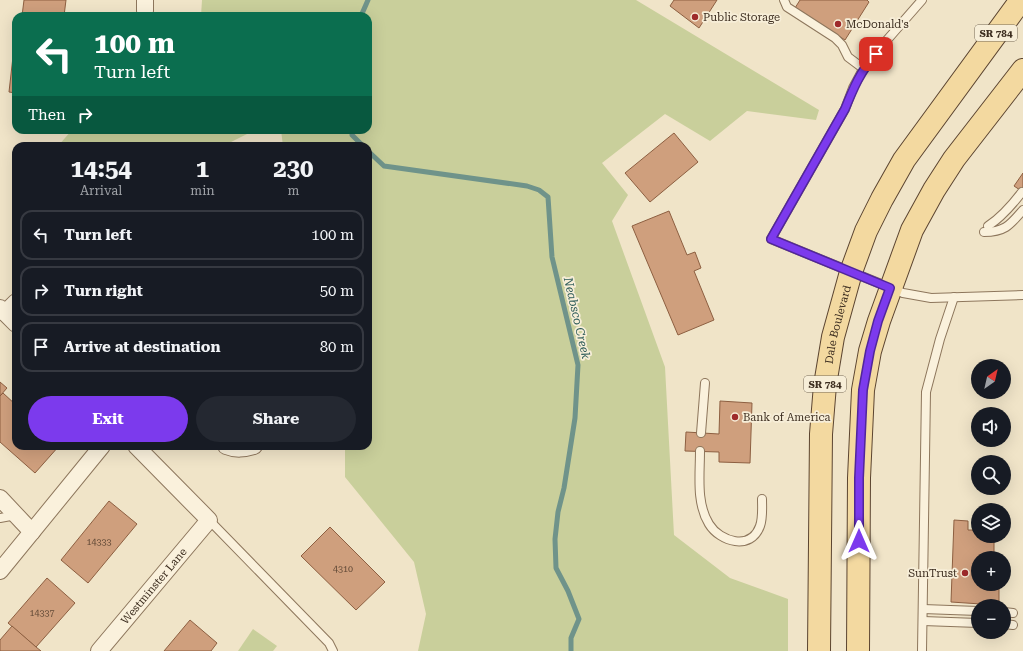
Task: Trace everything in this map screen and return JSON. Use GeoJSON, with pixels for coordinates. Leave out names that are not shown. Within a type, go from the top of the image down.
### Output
{"type":"FeatureCollection","features":[{"type":"Feature","properties":{"kind":"main road","name":"Dale Boulevard"},"geometry":{"type":"LineString","coordinates":[[819,651],[821,434],[823,406],[833,337],[851,272],[866,231],[904,160],[1020,0]]}},
{"type":"Feature","properties":{"kind":"main road"},"geometry":{"type":"LineString","coordinates":[[858,651],[859,478],[863,390],[870,351],[878,321],[912,230],[934,190],[954,159],[1023,70]]}},
{"type":"Feature","properties":{"kind":"street"},"geometry":{"type":"LineString","coordinates":[[0,571],[99,450]]}},
{"type":"Feature","properties":{"kind":"street"},"geometry":{"type":"LineString","coordinates":[[140,450],[209,520]]}},
{"type":"Feature","properties":{"kind":"street"},"geometry":{"type":"LineString","coordinates":[[0,498],[32,532]]}},
{"type":"Feature","properties":{"kind":"street","name":"Westminster Lane"},"geometry":{"type":"LineString","coordinates":[[99,651],[209,520]]}},
{"type":"Feature","properties":{"kind":"lane"},"geometry":{"type":"LineString","coordinates":[[784,0],[787,7],[835,38],[842,45],[848,57],[864,69]]}},
{"type":"Feature","properties":{"kind":"lane"},"geometry":{"type":"LineString","coordinates":[[922,0],[864,69],[853,88],[845,109],[771,239],[903,293],[931,298],[1023,295]]}},
{"type":"Feature","properties":{"kind":"lane"},"geometry":{"type":"LineString","coordinates":[[1022,192],[1008,210],[986,229],[993,232],[1008,227],[1023,210]]}},
{"type":"Feature","properties":{"kind":"lane"},"geometry":{"type":"LineString","coordinates":[[922,651],[926,392],[940,340],[954,297]]}},
{"type":"Feature","properties":{"kind":"lane"},"geometry":{"type":"LineString","coordinates":[[701,433],[705,383]]}},
{"type":"Feature","properties":{"kind":"lane"},"geometry":{"type":"LineString","coordinates":[[700,451],[699,483],[702,502],[708,523],[722,537],[732,542],[742,542],[756,533],[761,522],[762,499]]}},
{"type":"Feature","properties":{"kind":"lane"},"geometry":{"type":"LineString","coordinates":[[0,518],[16,515]]}},
{"type":"Feature","properties":{"kind":"lane"},"geometry":{"type":"LineString","coordinates":[[209,520],[329,643],[333,651]]}},
{"type":"Feature","properties":{"kind":"lane"},"geometry":{"type":"LineString","coordinates":[[923,609],[971,611]]}},
{"type":"Feature","properties":{"kind":"lane"},"geometry":{"type":"LineString","coordinates":[[923,621],[971,623]]}},
{"type":"Feature","properties":{"kind":"green space"},"geometry":{"type":"Polygon","coordinates":[[[202,0],[636,0],[819,110],[816,120],[747,111],[710,141],[665,114],[602,163],[628,195],[612,221],[665,367],[674,535],[730,578],[788,599],[788,651],[418,651],[426,614],[414,562],[345,477],[345,450],[372,450],[372,142],[282,142],[282,134],[372,134],[372,12],[201,12],[202,0]]]}},
{"type":"Feature","properties":{"kind":"green space"},"geometry":{"type":"Polygon","coordinates":[[[68,134],[247,134],[231,142],[62,142],[68,134]]]}},
{"type":"Feature","properties":{"kind":"green space"},"geometry":{"type":"Polygon","coordinates":[[[253,629],[277,646],[273,651],[238,651],[253,629]]]}},
{"type":"Feature","properties":{"kind":"building"},"geometry":{"type":"Polygon","coordinates":[[[24,0],[66,0],[64,12],[22,12],[24,0]]]}},
{"type":"Feature","properties":{"kind":"building","name":"Public Storage"},"geometry":{"type":"Polygon","coordinates":[[[674,0],[717,0],[699,28],[670,6],[674,0]]]}},
{"type":"Feature","properties":{"kind":"building","name":"McDonald's"},"geometry":{"type":"Polygon","coordinates":[[[800,0],[867,0],[869,2],[845,40],[795,8],[800,0]]]}},
{"type":"Feature","properties":{"kind":"building"},"geometry":{"type":"Polygon","coordinates":[[[12,65],[12,92],[9,92],[12,65]]]}},
{"type":"Feature","properties":{"kind":"building"},"geometry":{"type":"Polygon","coordinates":[[[674,133],[698,162],[650,202],[625,173],[674,133]]]}},
{"type":"Feature","properties":{"kind":"building"},"geometry":{"type":"Polygon","coordinates":[[[1023,173],[1023,192],[1014,186],[1023,173]]]}},
{"type":"Feature","properties":{"kind":"building"},"geometry":{"type":"Polygon","coordinates":[[[669,211],[687,255],[695,252],[701,268],[694,271],[714,320],[678,335],[632,226],[669,211]]]}},
{"type":"Feature","properties":{"kind":"building"},"geometry":{"type":"Polygon","coordinates":[[[0,382],[7,388],[0,396],[0,382]]]}},
{"type":"Feature","properties":{"kind":"building"},"geometry":{"type":"Polygon","coordinates":[[[3,393],[12,401],[12,450],[55,450],[35,473],[0,442],[0,396],[3,393]]]}},
{"type":"Feature","properties":{"kind":"building","name":"Bank of America"},"geometry":{"type":"Polygon","coordinates":[[[720,401],[752,403],[750,463],[719,462],[719,452],[685,451],[686,432],[719,434],[720,401]]]}},
{"type":"Feature","properties":{"kind":"building"},"geometry":{"type":"Polygon","coordinates":[[[109,501],[137,524],[88,583],[61,560],[109,501]]]}},
{"type":"Feature","properties":{"kind":"building","name":"SunTrust"},"geometry":{"type":"Polygon","coordinates":[[[954,520],[968,521],[968,530],[971,530],[971,543],[994,543],[994,551],[971,551],[971,591],[999,591],[999,599],[971,599],[971,603],[951,602],[954,520]]]}},
{"type":"Feature","properties":{"kind":"building"},"geometry":{"type":"Polygon","coordinates":[[[330,527],[385,582],[356,610],[301,556],[330,527]]]}},
{"type":"Feature","properties":{"kind":"building"},"geometry":{"type":"Polygon","coordinates":[[[47,578],[75,603],[36,647],[8,623],[47,578]]]}},
{"type":"Feature","properties":{"kind":"building"},"geometry":{"type":"Polygon","coordinates":[[[190,620],[217,643],[211,651],[164,651],[190,620]]]}},
{"type":"Feature","properties":{"kind":"building"},"geometry":{"type":"Polygon","coordinates":[[[12,626],[41,651],[0,651],[0,640],[12,626]]]}},
{"type":"Feature","properties":{"kind":"waterway","name":"Neabsco Creek"},"geometry":{"type":"LineString","coordinates":[[363,12],[368,0]]}},
{"type":"Feature","properties":{"kind":"waterway","name":"Neabsco Creek"},"geometry":{"type":"LineString","coordinates":[[352,134],[359,142]]}},
{"type":"Feature","properties":{"kind":"waterway","name":"Neabsco Creek"},"geometry":{"type":"LineString","coordinates":[[372,155],[384,166],[527,186],[539,190],[548,197],[552,257],[578,365],[575,418],[564,488],[558,512],[555,539],[556,568],[568,591],[579,619],[571,638],[571,651]]}},
{"type":"Feature","properties":{"kind":"place","name":"Public Storage"},"geometry":{"type":"Point","coordinates":[695,17]}},
{"type":"Feature","properties":{"kind":"place","name":"McDonald's"},"geometry":{"type":"Point","coordinates":[838,24]}},
{"type":"Feature","properties":{"kind":"place","name":"Bank of America"},"geometry":{"type":"Point","coordinates":[735,417]}},
{"type":"Feature","properties":{"kind":"place","name":"SunTrust"},"geometry":{"type":"Point","coordinates":[965,573]}},
{"type":"Feature","properties":{"kind":"route"},"geometry":{"type":"LineString","coordinates":[[859,541],[859,478],[863,390],[870,351],[878,321],[890,288],[771,239],[845,109],[853,88],[866,64],[876,54]]}}]}
